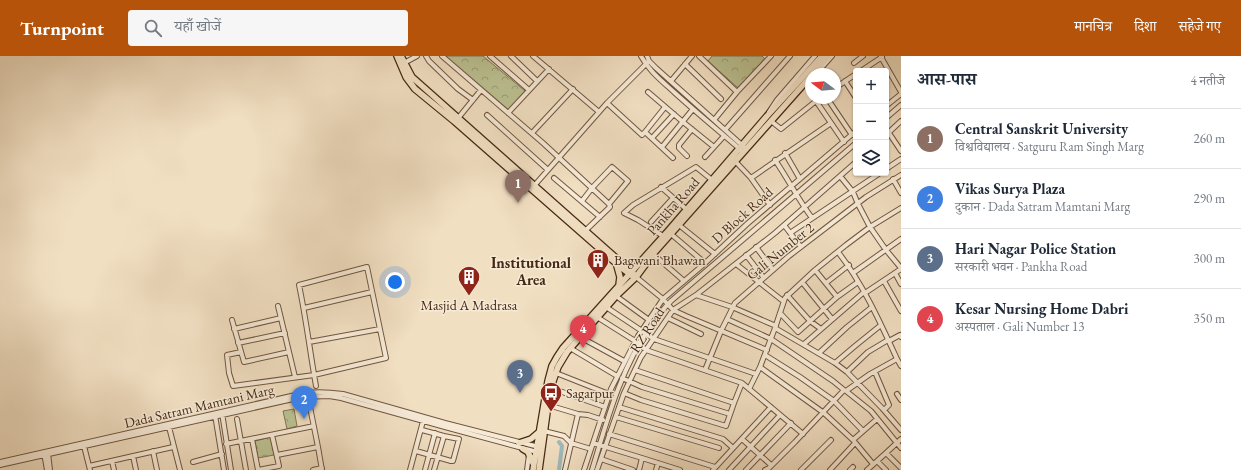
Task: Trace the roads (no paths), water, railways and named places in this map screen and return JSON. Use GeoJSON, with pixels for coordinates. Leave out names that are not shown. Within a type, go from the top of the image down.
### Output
{"type":"FeatureCollection","features":[{"type":"Feature","properties":{"kind":"main road"},"geometry":{"type":"LineString","coordinates":[[397,56],[406,77],[415,89],[586,230],[624,264],[630,273]]}},
{"type":"Feature","properties":{"kind":"main road"},"geometry":{"type":"LineString","coordinates":[[402,56],[412,77],[459,117],[617,264],[636,277]]}},
{"type":"Feature","properties":{"kind":"main road","name":"Pankha Road"},"geometry":{"type":"LineString","coordinates":[[533,468],[539,450],[548,381],[552,366],[557,356],[686,209],[743,148],[822,56]]}},
{"type":"Feature","properties":{"kind":"main road","name":"Pankha Road"},"geometry":{"type":"LineString","coordinates":[[818,68],[828,56]]}},
{"type":"Feature","properties":{"kind":"main road","name":"Pankha Road"},"geometry":{"type":"LineString","coordinates":[[769,118],[805,82]]}},
{"type":"Feature","properties":{"kind":"main road","name":"Pankha Road"},"geometry":{"type":"LineString","coordinates":[[542,432],[551,388],[562,359],[606,307],[636,277],[653,254],[735,161],[743,148]]}},
{"type":"Feature","properties":{"kind":"main road"},"geometry":{"type":"LineString","coordinates":[[617,264],[620,277],[619,285]]}},
{"type":"Feature","properties":{"kind":"main road"},"geometry":{"type":"LineString","coordinates":[[624,264],[632,266],[638,265]]}},
{"type":"Feature","properties":{"kind":"main road"},"geometry":{"type":"LineString","coordinates":[[519,443],[531,439],[542,432]]}},
{"type":"Feature","properties":{"kind":"main road"},"geometry":{"type":"LineString","coordinates":[[523,449],[530,454],[533,468]]}},
{"type":"Feature","properties":{"kind":"main road","name":"Pankha Road"},"geometry":{"type":"LineString","coordinates":[[539,450],[539,470]]}},
{"type":"Feature","properties":{"kind":"street"},"geometry":{"type":"LineString","coordinates":[[404,62],[417,56]]}},
{"type":"Feature","properties":{"kind":"street"},"geometry":{"type":"LineString","coordinates":[[426,56],[429,61],[458,89],[473,100]]}},
{"type":"Feature","properties":{"kind":"street"},"geometry":{"type":"LineString","coordinates":[[442,56],[532,133],[609,204]]}},
{"type":"Feature","properties":{"kind":"street"},"geometry":{"type":"LineString","coordinates":[[490,56],[529,90]]}},
{"type":"Feature","properties":{"kind":"street"},"geometry":{"type":"LineString","coordinates":[[511,56],[538,81]]}},
{"type":"Feature","properties":{"kind":"street"},"geometry":{"type":"LineString","coordinates":[[534,56],[599,112]]}},
{"type":"Feature","properties":{"kind":"street"},"geometry":{"type":"LineString","coordinates":[[641,56],[671,81],[743,148]]}},
{"type":"Feature","properties":{"kind":"street"},"geometry":{"type":"LineString","coordinates":[[647,56],[647,62],[651,71],[724,136],[743,148]]}},
{"type":"Feature","properties":{"kind":"street"},"geometry":{"type":"LineString","coordinates":[[671,81],[692,56]]}},
{"type":"Feature","properties":{"kind":"street"},"geometry":{"type":"LineString","coordinates":[[699,56],[737,92]]}},
{"type":"Feature","properties":{"kind":"street"},"geometry":{"type":"LineString","coordinates":[[703,60],[707,56]]}},
{"type":"Feature","properties":{"kind":"street"},"geometry":{"type":"LineString","coordinates":[[725,130],[790,56]]}},
{"type":"Feature","properties":{"kind":"street"},"geometry":{"type":"LineString","coordinates":[[821,68],[832,56]]}},
{"type":"Feature","properties":{"kind":"street"},"geometry":{"type":"LineString","coordinates":[[854,63],[863,56]]}},
{"type":"Feature","properties":{"kind":"street"},"geometry":{"type":"LineString","coordinates":[[714,120],[768,57]]}},
{"type":"Feature","properties":{"kind":"street"},"geometry":{"type":"LineString","coordinates":[[769,118],[771,107],[813,57]]}},
{"type":"Feature","properties":{"kind":"street"},"geometry":{"type":"LineString","coordinates":[[866,68],[882,57],[901,93],[888,104]]}},
{"type":"Feature","properties":{"kind":"street"},"geometry":{"type":"LineString","coordinates":[[533,187],[606,103],[647,62]]}},
{"type":"Feature","properties":{"kind":"street"},"geometry":{"type":"LineString","coordinates":[[685,64],[721,99]]}},
{"type":"Feature","properties":{"kind":"street"},"geometry":{"type":"LineString","coordinates":[[508,113],[549,69]]}},
{"type":"Feature","properties":{"kind":"street"},"geometry":{"type":"LineString","coordinates":[[841,84],[853,76]]}},
{"type":"Feature","properties":{"kind":"street"},"geometry":{"type":"LineString","coordinates":[[845,82],[853,94]]}},
{"type":"Feature","properties":{"kind":"street"},"geometry":{"type":"LineString","coordinates":[[769,118],[781,114],[805,87]]}},
{"type":"Feature","properties":{"kind":"street"},"geometry":{"type":"LineString","coordinates":[[532,133],[573,89]]}},
{"type":"Feature","properties":{"kind":"street"},"geometry":{"type":"LineString","coordinates":[[459,117],[481,90]]}},
{"type":"Feature","properties":{"kind":"street"},"geometry":{"type":"LineString","coordinates":[[648,92],[714,147]]}},
{"type":"Feature","properties":{"kind":"street"},"geometry":{"type":"LineString","coordinates":[[606,103],[642,135],[665,107]]}},
{"type":"Feature","properties":{"kind":"street"},"geometry":{"type":"LineString","coordinates":[[769,118],[780,129],[812,104]]}},
{"type":"Feature","properties":{"kind":"street"},"geometry":{"type":"LineString","coordinates":[[818,104],[844,142]]}},
{"type":"Feature","properties":{"kind":"street"},"geometry":{"type":"LineString","coordinates":[[832,104],[853,132]]}},
{"type":"Feature","properties":{"kind":"street"},"geometry":{"type":"LineString","coordinates":[[889,115],[901,105]]}},
{"type":"Feature","properties":{"kind":"street"},"geometry":{"type":"LineString","coordinates":[[662,147],[693,109]]}},
{"type":"Feature","properties":{"kind":"street"},"geometry":{"type":"LineString","coordinates":[[652,138],[674,114]]}},
{"type":"Feature","properties":{"kind":"street"},"geometry":{"type":"LineString","coordinates":[[487,115],[548,170]]}},
{"type":"Feature","properties":{"kind":"street"},"geometry":{"type":"LineString","coordinates":[[889,132],[901,122]]}},
{"type":"Feature","properties":{"kind":"street"},"geometry":{"type":"LineString","coordinates":[[750,178],[831,123]]}},
{"type":"Feature","properties":{"kind":"street"},"geometry":{"type":"LineString","coordinates":[[687,156],[679,148],[679,145],[692,129]]}},
{"type":"Feature","properties":{"kind":"street"},"geometry":{"type":"LineString","coordinates":[[645,132],[673,158]]}},
{"type":"Feature","properties":{"kind":"street","name":"D Block Road"},"geometry":{"type":"LineString","coordinates":[[585,468],[609,394],[617,376],[641,330],[663,299],[792,185],[853,134]]}},
{"type":"Feature","properties":{"kind":"street"},"geometry":{"type":"LineString","coordinates":[[705,157],[724,136]]}},
{"type":"Feature","properties":{"kind":"street"},"geometry":{"type":"LineString","coordinates":[[889,137],[901,152]]}},
{"type":"Feature","properties":{"kind":"street"},"geometry":{"type":"LineString","coordinates":[[592,470],[606,421],[622,378],[645,334],[668,304],[853,146]]}},
{"type":"Feature","properties":{"kind":"street"},"geometry":{"type":"LineString","coordinates":[[785,153],[800,179]]}},
{"type":"Feature","properties":{"kind":"street"},"geometry":{"type":"LineString","coordinates":[[889,167],[901,159]]}},
{"type":"Feature","properties":{"kind":"street"},"geometry":{"type":"LineString","coordinates":[[775,160],[812,218]]}},
{"type":"Feature","properties":{"kind":"street"},"geometry":{"type":"LineString","coordinates":[[735,161],[770,205]]}},
{"type":"Feature","properties":{"kind":"street","name":"RZ Road"},"geometry":{"type":"LineString","coordinates":[[597,470],[629,382],[646,350],[674,310],[736,264],[784,225],[853,165]]}},
{"type":"Feature","properties":{"kind":"street"},"geometry":{"type":"LineString","coordinates":[[582,201],[612,167],[628,181],[609,204],[610,207],[586,230]]}},
{"type":"Feature","properties":{"kind":"street"},"geometry":{"type":"LineString","coordinates":[[663,236],[624,213],[633,205],[661,187],[696,167],[712,180]]}},
{"type":"Feature","properties":{"kind":"street","name":"Gali Number 2"},"geometry":{"type":"LineString","coordinates":[[705,370],[735,302],[801,247],[901,174]]}},
{"type":"Feature","properties":{"kind":"street"},"geometry":{"type":"LineString","coordinates":[[804,344],[864,293],[901,269],[870,227],[853,192],[840,176]]}},
{"type":"Feature","properties":{"kind":"street"},"geometry":{"type":"LineString","coordinates":[[790,234],[876,176]]}},
{"type":"Feature","properties":{"kind":"street"},"geometry":{"type":"LineString","coordinates":[[554,178],[600,217]]}},
{"type":"Feature","properties":{"kind":"street"},"geometry":{"type":"LineString","coordinates":[[893,179],[901,193]]}},
{"type":"Feature","properties":{"kind":"street"},"geometry":{"type":"LineString","coordinates":[[661,187],[686,209]]}},
{"type":"Feature","properties":{"kind":"street"},"geometry":{"type":"LineString","coordinates":[[651,222],[673,198]]}},
{"type":"Feature","properties":{"kind":"street"},"geometry":{"type":"LineString","coordinates":[[749,389],[772,339],[783,301],[787,295],[815,270],[870,227],[901,208]]}},
{"type":"Feature","properties":{"kind":"street"},"geometry":{"type":"LineString","coordinates":[[679,225],[715,254]]}},
{"type":"Feature","properties":{"kind":"street"},"geometry":{"type":"LineString","coordinates":[[784,225],[801,247]]}},
{"type":"Feature","properties":{"kind":"street"},"geometry":{"type":"LineString","coordinates":[[671,234],[705,263]]}},
{"type":"Feature","properties":{"kind":"street"},"geometry":{"type":"LineString","coordinates":[[853,273],[901,239]]}},
{"type":"Feature","properties":{"kind":"street"},"geometry":{"type":"LineString","coordinates":[[756,247],[773,270]]}},
{"type":"Feature","properties":{"kind":"street"},"geometry":{"type":"LineString","coordinates":[[838,252],[849,265],[872,307],[901,366]]}},
{"type":"Feature","properties":{"kind":"street"},"geometry":{"type":"LineString","coordinates":[[653,254],[684,281]]}},
{"type":"Feature","properties":{"kind":"street"},"geometry":{"type":"LineString","coordinates":[[746,255],[764,278]]}},
{"type":"Feature","properties":{"kind":"street"},"geometry":{"type":"LineString","coordinates":[[736,264],[783,301]]}},
{"type":"Feature","properties":{"kind":"street"},"geometry":{"type":"LineString","coordinates":[[826,283],[849,265]]}},
{"type":"Feature","properties":{"kind":"street"},"geometry":{"type":"LineString","coordinates":[[241,352],[227,355],[229,373],[233,386],[314,375],[386,358],[367,267],[299,285],[304,308],[314,375],[316,386]]}},
{"type":"Feature","properties":{"kind":"street"},"geometry":{"type":"LineString","coordinates":[[815,270],[837,297]]}},
{"type":"Feature","properties":{"kind":"street"},"geometry":{"type":"LineString","coordinates":[[895,273],[901,284]]}},
{"type":"Feature","properties":{"kind":"street"},"geometry":{"type":"LineString","coordinates":[[636,277],[674,310],[767,350]]}},
{"type":"Feature","properties":{"kind":"street"},"geometry":{"type":"LineString","coordinates":[[884,281],[901,311]]}},
{"type":"Feature","properties":{"kind":"street"},"geometry":{"type":"LineString","coordinates":[[802,282],[832,319]]}},
{"type":"Feature","properties":{"kind":"street"},"geometry":{"type":"LineString","coordinates":[[780,313],[798,332],[837,297],[858,282]]}},
{"type":"Feature","properties":{"kind":"street"},"geometry":{"type":"LineString","coordinates":[[304,308],[372,292]]}},
{"type":"Feature","properties":{"kind":"street"},"geometry":{"type":"LineString","coordinates":[[696,295],[732,308],[776,327],[835,363],[847,372],[901,430]]}},
{"type":"Feature","properties":{"kind":"street"},"geometry":{"type":"LineString","coordinates":[[787,295],[810,322],[821,329]]}},
{"type":"Feature","properties":{"kind":"street"},"geometry":{"type":"LineString","coordinates":[[616,296],[649,320]]}},
{"type":"Feature","properties":{"kind":"street"},"geometry":{"type":"LineString","coordinates":[[278,306],[295,377]]}},
{"type":"Feature","properties":{"kind":"street"},"geometry":{"type":"LineString","coordinates":[[606,307],[654,339],[756,374]]}},
{"type":"Feature","properties":{"kind":"street"},"geometry":{"type":"LineString","coordinates":[[819,353],[847,327],[872,307]]}},
{"type":"Feature","properties":{"kind":"street"},"geometry":{"type":"LineString","coordinates":[[597,317],[635,341],[646,350],[742,383],[803,434]]}},
{"type":"Feature","properties":{"kind":"street"},"geometry":{"type":"LineString","coordinates":[[234,329],[281,318]]}},
{"type":"Feature","properties":{"kind":"street"},"geometry":{"type":"LineString","coordinates":[[668,318],[701,334]]}},
{"type":"Feature","properties":{"kind":"street"},"geometry":{"type":"LineString","coordinates":[[727,319],[772,339],[833,381],[871,411],[901,448]]}},
{"type":"Feature","properties":{"kind":"street"},"geometry":{"type":"LineString","coordinates":[[232,320],[244,362],[289,352]]}},
{"type":"Feature","properties":{"kind":"street"},"geometry":{"type":"LineString","coordinates":[[835,363],[881,325]]}},
{"type":"Feature","properties":{"kind":"street"},"geometry":{"type":"LineString","coordinates":[[309,342],[380,329]]}},
{"type":"Feature","properties":{"kind":"street"},"geometry":{"type":"LineString","coordinates":[[238,343],[285,333]]}},
{"type":"Feature","properties":{"kind":"street"},"geometry":{"type":"LineString","coordinates":[[847,372],[868,352],[901,336]]}},
{"type":"Feature","properties":{"kind":"street"},"geometry":{"type":"LineString","coordinates":[[580,337],[624,361]]}},
{"type":"Feature","properties":{"kind":"street"},"geometry":{"type":"LineString","coordinates":[[570,348],[617,376]]}},
{"type":"Feature","properties":{"kind":"street"},"geometry":{"type":"LineString","coordinates":[[765,355],[834,401],[863,431]]}},
{"type":"Feature","properties":{"kind":"street"},"geometry":{"type":"LineString","coordinates":[[742,439],[760,455],[769,468],[845,390],[898,359]]}},
{"type":"Feature","properties":{"kind":"street"},"geometry":{"type":"LineString","coordinates":[[760,367],[824,413],[854,442],[872,467],[886,470]]}},
{"type":"Feature","properties":{"kind":"street"},"geometry":{"type":"LineString","coordinates":[[635,370],[734,403]]}},
{"type":"Feature","properties":{"kind":"street"},"geometry":{"type":"LineString","coordinates":[[874,372],[888,402],[888,406],[884,410]]}},
{"type":"Feature","properties":{"kind":"street"},"geometry":{"type":"LineString","coordinates":[[556,373],[609,394]]}},
{"type":"Feature","properties":{"kind":"street"},"geometry":{"type":"LineString","coordinates":[[622,378],[642,387],[730,414]]}},
{"type":"Feature","properties":{"kind":"street"},"geometry":{"type":"LineString","coordinates":[[624,393],[641,400],[726,426],[742,383]]}},
{"type":"Feature","properties":{"kind":"street"},"geometry":{"type":"LineString","coordinates":[[551,388],[605,407]]}},
{"type":"Feature","properties":{"kind":"street","name":"Dada Satram Mamtani Marg"},"geometry":{"type":"LineString","coordinates":[[222,414],[309,392],[330,392],[343,394],[445,424],[519,443],[539,450]]}},
{"type":"Feature","properties":{"kind":"street"},"geometry":{"type":"LineString","coordinates":[[897,394],[901,400]]}},
{"type":"Feature","properties":{"kind":"street","name":"Dada Satram Mamtani Marg"},"geometry":{"type":"LineString","coordinates":[[0,465],[46,453],[215,415],[308,397],[329,396],[341,398],[523,449],[539,450]]}},
{"type":"Feature","properties":{"kind":"street"},"geometry":{"type":"LineString","coordinates":[[308,397],[322,469],[313,470]]}},
{"type":"Feature","properties":{"kind":"street"},"geometry":{"type":"LineString","coordinates":[[548,405],[578,414],[588,415],[613,424]]}},
{"type":"Feature","properties":{"kind":"street"},"geometry":{"type":"LineString","coordinates":[[619,407],[723,439],[734,448]]}},
{"type":"Feature","properties":{"kind":"street"},"geometry":{"type":"LineString","coordinates":[[609,434],[714,469],[771,407]]}},
{"type":"Feature","properties":{"kind":"street"},"geometry":{"type":"LineString","coordinates":[[222,414],[231,470]]}},
{"type":"Feature","properties":{"kind":"street"},"geometry":{"type":"LineString","coordinates":[[565,470],[578,414]]}},
{"type":"Feature","properties":{"kind":"street"},"geometry":{"type":"LineString","coordinates":[[215,415],[224,470]]}},
{"type":"Feature","properties":{"kind":"street","name":"Dada Satram Mamtani Marg"},"geometry":{"type":"LineString","coordinates":[[0,462],[84,446],[215,415]]}},
{"type":"Feature","properties":{"kind":"street"},"geometry":{"type":"LineString","coordinates":[[729,470],[780,415]]}},
{"type":"Feature","properties":{"kind":"street"},"geometry":{"type":"LineString","coordinates":[[616,417],[719,448]]}},
{"type":"Feature","properties":{"kind":"street"},"geometry":{"type":"LineString","coordinates":[[238,419],[246,470]]}},
{"type":"Feature","properties":{"kind":"street"},"geometry":{"type":"LineString","coordinates":[[830,470],[863,431],[877,419]]}},
{"type":"Feature","properties":{"kind":"street"},"geometry":{"type":"LineString","coordinates":[[410,470],[422,430],[423,421]]}},
{"type":"Feature","properties":{"kind":"street"},"geometry":{"type":"LineString","coordinates":[[746,470],[791,424]]}},
{"type":"Feature","properties":{"kind":"street"},"geometry":{"type":"LineString","coordinates":[[226,444],[314,426]]}},
{"type":"Feature","properties":{"kind":"street"},"geometry":{"type":"LineString","coordinates":[[169,427],[180,470]]}},
{"type":"Feature","properties":{"kind":"street"},"geometry":{"type":"LineString","coordinates":[[416,451],[451,461],[459,439],[422,430]]}},
{"type":"Feature","properties":{"kind":"street"},"geometry":{"type":"LineString","coordinates":[[542,432],[564,436],[571,443],[591,449]]}},
{"type":"Feature","properties":{"kind":"street"},"geometry":{"type":"LineString","coordinates":[[425,470],[435,433]]}},
{"type":"Feature","properties":{"kind":"street"},"geometry":{"type":"LineString","coordinates":[[252,439],[258,470],[279,468],[272,435]]}},
{"type":"Feature","properties":{"kind":"street"},"geometry":{"type":"LineString","coordinates":[[434,470],[444,436]]}},
{"type":"Feature","properties":{"kind":"street"},"geometry":{"type":"LineString","coordinates":[[872,467],[901,439]]}},
{"type":"Feature","properties":{"kind":"street"},"geometry":{"type":"LineString","coordinates":[[801,470],[831,440]]}},
{"type":"Feature","properties":{"kind":"street"},"geometry":{"type":"LineString","coordinates":[[593,443],[680,470]]}},
{"type":"Feature","properties":{"kind":"street"},"geometry":{"type":"LineString","coordinates":[[84,446],[89,468],[112,461],[173,447]]}},
{"type":"Feature","properties":{"kind":"street"},"geometry":{"type":"LineString","coordinates":[[277,455],[318,447]]}},
{"type":"Feature","properties":{"kind":"street"},"geometry":{"type":"LineString","coordinates":[[153,451],[157,470]]}},
{"type":"Feature","properties":{"kind":"street"},"geometry":{"type":"LineString","coordinates":[[46,453],[47,470]]}},
{"type":"Feature","properties":{"kind":"street"},"geometry":{"type":"LineString","coordinates":[[46,453],[50,470]]}},
{"type":"Feature","properties":{"kind":"street"},"geometry":{"type":"LineString","coordinates":[[886,453],[901,468]]}},
{"type":"Feature","properties":{"kind":"street"},"geometry":{"type":"LineString","coordinates":[[193,462],[222,454]]}},
{"type":"Feature","properties":{"kind":"street"},"geometry":{"type":"LineString","coordinates":[[526,470],[530,454]]}},
{"type":"Feature","properties":{"kind":"street"},"geometry":{"type":"LineString","coordinates":[[133,456],[136,470]]}},
{"type":"Feature","properties":{"kind":"street"},"geometry":{"type":"LineString","coordinates":[[639,470],[642,458]]}},
{"type":"Feature","properties":{"kind":"street"},"geometry":{"type":"LineString","coordinates":[[601,459],[633,470]]}},
{"type":"Feature","properties":{"kind":"street"},"geometry":{"type":"LineString","coordinates":[[112,461],[114,470]]}},
{"type":"Feature","properties":{"kind":"street"},"geometry":{"type":"LineString","coordinates":[[656,470],[658,463]]}},
{"type":"Feature","properties":{"kind":"waterway"},"geometry":{"type":"LineString","coordinates":[[559,442],[562,446],[559,470]]}},
{"type":"Feature","properties":{"kind":"place","name":"Central Sanskrit University"},"geometry":{"type":"Point","coordinates":[518,203]}},
{"type":"Feature","properties":{"kind":"place","name":"Bagwani Bhawan"},"geometry":{"type":"Point","coordinates":[598,280]}},
{"type":"Feature","properties":{"kind":"place","name":"Masjid A Madrasa"},"geometry":{"type":"Point","coordinates":[469,296]}},
{"type":"Feature","properties":{"kind":"place","name":"Kesar Nursing Home Dabri"},"geometry":{"type":"Point","coordinates":[583,348]}},
{"type":"Feature","properties":{"kind":"place","name":"Hari Nagar Police Station"},"geometry":{"type":"Point","coordinates":[520,393]}},
{"type":"Feature","properties":{"kind":"place","name":"Sagarpur"},"geometry":{"type":"Point","coordinates":[551,412]}},
{"type":"Feature","properties":{"kind":"place","name":"Vikas Surya Plaza"},"geometry":{"type":"Point","coordinates":[304,419]}},
{"type":"Feature","properties":{"kind":"district","name":"Institutional Area"},"geometry":{"type":"Point","coordinates":[531,270]}}]}
